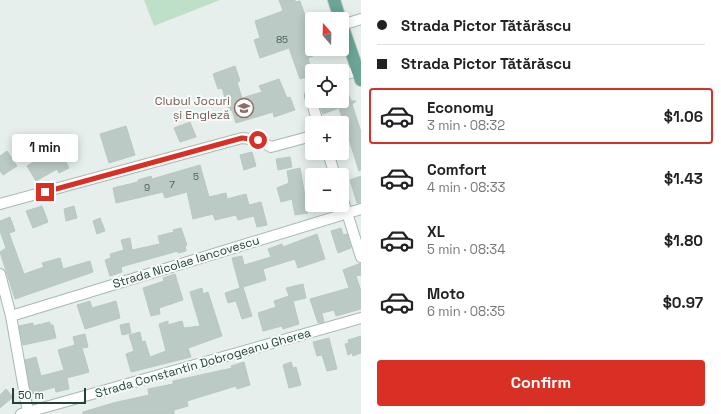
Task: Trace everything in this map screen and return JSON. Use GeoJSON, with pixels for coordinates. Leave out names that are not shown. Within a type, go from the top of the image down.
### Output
{"type":"FeatureCollection","features":[{"type":"Feature","properties":{"kind":"main road"},"geometry":{"type":"LineString","coordinates":[[334,0],[338,12]]}},
{"type":"Feature","properties":{"kind":"main road"},"geometry":{"type":"LineString","coordinates":[[349,46],[359,75]]}},
{"type":"Feature","properties":{"kind":"street"},"geometry":{"type":"LineString","coordinates":[[349,23],[361,19]]}},
{"type":"Feature","properties":{"kind":"street"},"geometry":{"type":"LineString","coordinates":[[349,76],[359,75]]}},
{"type":"Feature","properties":{"kind":"street"},"geometry":{"type":"LineString","coordinates":[[0,204],[242,138],[258,140],[271,147],[305,138]]}},
{"type":"Feature","properties":{"kind":"street","name":"Strada Nicolae Iancovescu"},"geometry":{"type":"LineString","coordinates":[[10,316],[361,209]]}},
{"type":"Feature","properties":{"kind":"street"},"geometry":{"type":"LineString","coordinates":[[348,213],[361,257]]}},
{"type":"Feature","properties":{"kind":"street"},"geometry":{"type":"LineString","coordinates":[[0,274],[10,316],[24,413]]}},
{"type":"Feature","properties":{"kind":"street","name":"Strada Constantin Dobrogeanu Gherea"},"geometry":{"type":"LineString","coordinates":[[24,413],[361,318]]}},
{"type":"Feature","properties":{"kind":"green space"},"geometry":{"type":"Polygon","coordinates":[[[144,0],[220,0],[154,26],[144,0]]]}},
{"type":"Feature","properties":{"kind":"building"},"geometry":{"type":"Polygon","coordinates":[[[279,0],[295,0],[295,2],[300,1],[305,15],[305,56],[313,56],[308,58],[309,64],[305,64],[305,77],[300,79],[289,48],[260,58],[254,40],[260,38],[255,21],[283,11],[279,0]]]}},
{"type":"Feature","properties":{"kind":"building"},"geometry":{"type":"Polygon","coordinates":[[[235,66],[240,81],[237,82],[242,98],[262,92],[259,86],[279,79],[287,98],[290,97],[295,110],[274,117],[273,112],[236,123],[232,110],[229,111],[222,88],[218,89],[213,74],[235,66]]]}},
{"type":"Feature","properties":{"kind":"building"},"geometry":{"type":"Polygon","coordinates":[[[349,96],[351,101],[356,101],[352,104],[361,132],[361,170],[359,171],[349,140],[349,116],[342,116],[339,108],[349,108],[349,96]]]}},
{"type":"Feature","properties":{"kind":"building"},"geometry":{"type":"Polygon","coordinates":[[[321,108],[339,108],[323,114],[321,108]]]}},
{"type":"Feature","properties":{"kind":"building"},"geometry":{"type":"Polygon","coordinates":[[[190,122],[196,137],[180,142],[174,128],[190,122]]]}},
{"type":"Feature","properties":{"kind":"building"},"geometry":{"type":"Polygon","coordinates":[[[126,126],[135,155],[109,163],[100,134],[126,126]]]}},
{"type":"Feature","properties":{"kind":"building"},"geometry":{"type":"Polygon","coordinates":[[[57,144],[69,168],[59,173],[57,169],[36,181],[27,166],[49,153],[47,149],[57,144]]]}},
{"type":"Feature","properties":{"kind":"building"},"geometry":{"type":"Polygon","coordinates":[[[7,151],[17,166],[3,175],[0,171],[0,156],[7,151]]]}},
{"type":"Feature","properties":{"kind":"building"},"geometry":{"type":"Polygon","coordinates":[[[252,152],[256,166],[244,170],[240,155],[252,152]]]}},
{"type":"Feature","properties":{"kind":"building"},"geometry":{"type":"Polygon","coordinates":[[[290,157],[292,167],[278,170],[276,159],[290,157]]]}},
{"type":"Feature","properties":{"kind":"building"},"geometry":{"type":"Polygon","coordinates":[[[200,165],[209,197],[226,193],[227,199],[246,194],[249,205],[261,202],[267,225],[257,227],[254,216],[238,220],[236,215],[215,220],[213,214],[193,219],[187,192],[165,198],[163,192],[116,203],[113,188],[138,182],[138,180],[151,176],[152,179],[200,165]]]}},
{"type":"Feature","properties":{"kind":"building"},"geometry":{"type":"Polygon","coordinates":[[[300,168],[305,196],[305,212],[308,213],[295,215],[292,199],[281,202],[277,188],[289,183],[287,171],[300,168]]]}},
{"type":"Feature","properties":{"kind":"building"},"geometry":{"type":"Polygon","coordinates":[[[361,176],[361,203],[357,203],[350,180],[361,176]]]}},
{"type":"Feature","properties":{"kind":"building"},"geometry":{"type":"Polygon","coordinates":[[[42,206],[48,222],[33,228],[26,211],[42,206]]]}},
{"type":"Feature","properties":{"kind":"building"},"geometry":{"type":"Polygon","coordinates":[[[74,206],[77,218],[66,221],[64,209],[74,206]]]}},
{"type":"Feature","properties":{"kind":"building"},"geometry":{"type":"Polygon","coordinates":[[[10,217],[15,231],[9,233],[24,274],[44,267],[42,263],[60,258],[63,269],[90,261],[93,272],[15,299],[0,252],[6,248],[0,231],[0,221],[10,217]]]}},
{"type":"Feature","properties":{"kind":"building"},"geometry":{"type":"Polygon","coordinates":[[[100,218],[105,231],[97,234],[93,221],[100,218]]]}},
{"type":"Feature","properties":{"kind":"building"},"geometry":{"type":"Polygon","coordinates":[[[181,228],[187,245],[185,246],[186,251],[178,253],[178,251],[124,266],[121,267],[122,272],[110,276],[105,260],[111,258],[110,254],[124,250],[121,240],[130,238],[132,250],[160,244],[158,236],[174,232],[173,230],[181,228]]]}},
{"type":"Feature","properties":{"kind":"building"},"geometry":{"type":"Polygon","coordinates":[[[341,228],[343,235],[347,234],[351,248],[338,253],[331,231],[341,228]]]}},
{"type":"Feature","properties":{"kind":"building"},"geometry":{"type":"Polygon","coordinates":[[[317,234],[325,259],[298,268],[295,259],[263,269],[266,280],[243,287],[252,316],[242,319],[236,301],[228,303],[225,293],[240,288],[232,258],[242,256],[244,265],[271,257],[268,249],[282,244],[283,247],[317,234]]]}},
{"type":"Feature","properties":{"kind":"building"},"geometry":{"type":"Polygon","coordinates":[[[361,263],[361,275],[356,276],[361,291],[361,309],[336,316],[334,310],[322,313],[324,322],[318,323],[310,299],[349,288],[343,270],[361,263]]]}},
{"type":"Feature","properties":{"kind":"building"},"geometry":{"type":"Polygon","coordinates":[[[175,274],[183,300],[159,308],[160,314],[151,316],[143,288],[164,281],[163,278],[175,274]]]}},
{"type":"Feature","properties":{"kind":"building"},"geometry":{"type":"Polygon","coordinates":[[[303,284],[306,298],[293,301],[299,324],[283,329],[282,326],[263,331],[258,313],[276,307],[274,301],[289,296],[286,288],[303,284]]]}},
{"type":"Feature","properties":{"kind":"building"},"geometry":{"type":"Polygon","coordinates":[[[202,288],[203,294],[208,292],[222,336],[188,348],[191,357],[131,372],[126,354],[134,351],[129,335],[140,332],[142,342],[145,341],[150,357],[166,351],[159,324],[168,321],[168,325],[182,321],[184,328],[200,326],[190,292],[202,288]]]}},
{"type":"Feature","properties":{"kind":"building"},"geometry":{"type":"Polygon","coordinates":[[[90,301],[92,308],[116,301],[120,318],[85,329],[77,305],[90,301]]]}},
{"type":"Feature","properties":{"kind":"building"},"geometry":{"type":"Polygon","coordinates":[[[50,322],[50,325],[53,325],[56,338],[23,345],[19,326],[33,323],[33,326],[50,322]]]}},
{"type":"Feature","properties":{"kind":"building"},"geometry":{"type":"Polygon","coordinates":[[[129,323],[131,333],[122,335],[120,325],[129,323]]]}},
{"type":"Feature","properties":{"kind":"building"},"geometry":{"type":"Polygon","coordinates":[[[85,334],[88,347],[82,348],[89,372],[67,378],[69,389],[56,392],[55,387],[31,394],[25,360],[36,357],[41,376],[64,370],[58,350],[75,345],[73,337],[85,334]]]}},
{"type":"Feature","properties":{"kind":"building"},"geometry":{"type":"Polygon","coordinates":[[[361,336],[361,353],[353,356],[352,353],[348,355],[345,344],[349,343],[348,340],[361,336]]]}},
{"type":"Feature","properties":{"kind":"building"},"geometry":{"type":"Polygon","coordinates":[[[329,338],[337,369],[327,371],[322,355],[317,356],[313,342],[329,338]]]}},
{"type":"Feature","properties":{"kind":"building"},"geometry":{"type":"Polygon","coordinates":[[[244,362],[250,385],[237,389],[236,386],[187,401],[188,406],[174,410],[174,414],[83,414],[83,412],[113,403],[149,395],[148,389],[173,384],[173,381],[232,368],[231,366],[244,362]]]}},
{"type":"Feature","properties":{"kind":"building"},"geometry":{"type":"Polygon","coordinates":[[[291,362],[293,368],[296,367],[301,385],[289,388],[283,365],[291,362]]]}},
{"type":"Feature","properties":{"kind":"building"},"geometry":{"type":"Polygon","coordinates":[[[6,389],[13,397],[0,408],[0,395],[6,389]]]}},
{"type":"Feature","properties":{"kind":"place","name":"Clubul Jocuri și Engleză"},"geometry":{"type":"Point","coordinates":[244,108]}},
{"type":"Feature","properties":{"kind":"route"},"geometry":{"type":"LineString","coordinates":[[45,192],[242,138],[258,140]]}}]}
